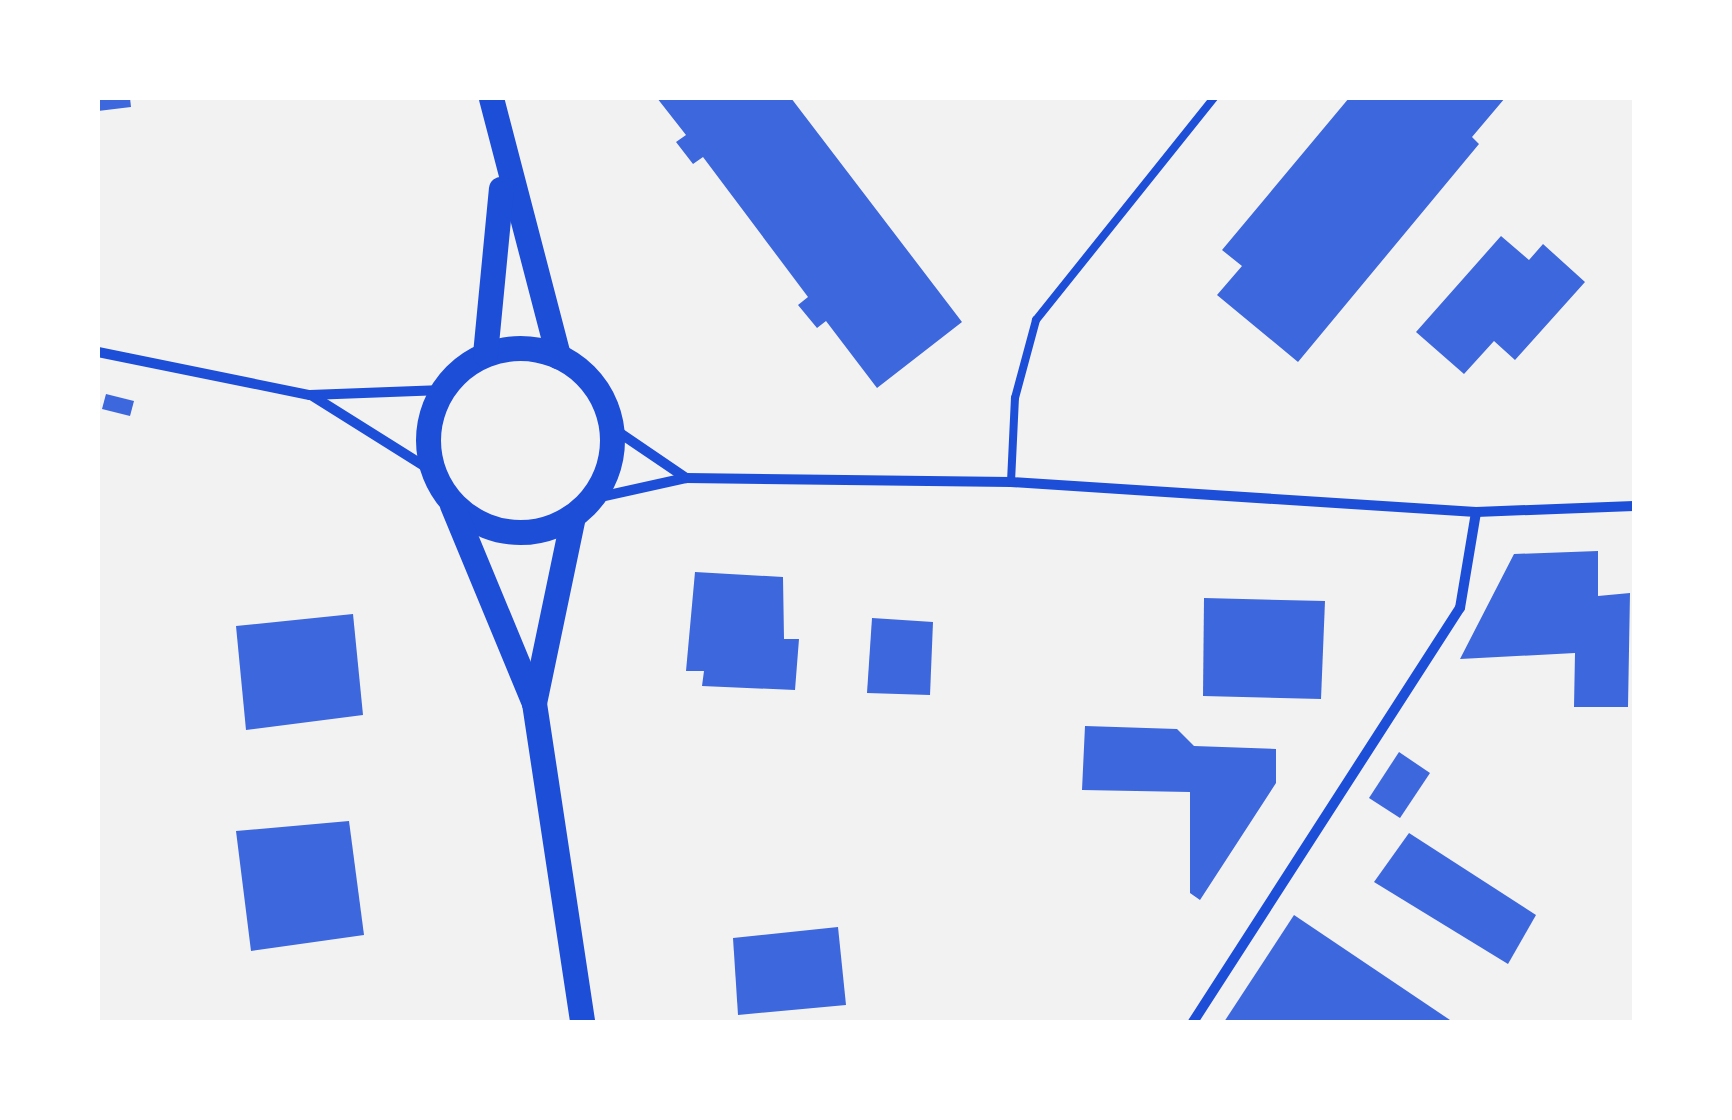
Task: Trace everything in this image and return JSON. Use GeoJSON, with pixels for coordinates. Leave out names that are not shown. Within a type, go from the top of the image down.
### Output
{"type":"FeatureCollection","features":[{"type":"Feature","properties":{"kind":"main road"},"geometry":{"type":"LineString","coordinates":[[490,98],[501,164],[558,356]]}},
{"type":"Feature","properties":{"kind":"main road"},"geometry":{"type":"LineString","coordinates":[[485,354],[501,164]]}},
{"type":"Feature","properties":{"kind":"main road"},"geometry":{"type":"LineString","coordinates":[[534,703],[582,508],[612,453],[611,427],[584,373],[558,356],[534,348],[485,354],[443,390],[426,443],[432,471],[452,505],[534,703],[582,1022]]}},
{"type":"Feature","properties":{"kind":"main road"},"geometry":{"type":"LineString","coordinates":[[452,505],[497,530],[524,532],[582,508]]}},
{"type":"Feature","properties":{"kind":"street"},"geometry":{"type":"LineString","coordinates":[[98,352],[310,395],[443,390]]}},
{"type":"Feature","properties":{"kind":"street"},"geometry":{"type":"LineString","coordinates":[[310,395],[432,471]]}},
{"type":"Feature","properties":{"kind":"street"},"geometry":{"type":"LineString","coordinates":[[611,427],[686,478]]}},
{"type":"Feature","properties":{"kind":"street"},"geometry":{"type":"LineString","coordinates":[[582,508],[686,478],[1011,482],[1476,512],[1634,506]]}},
{"type":"Feature","properties":{"kind":"street"},"geometry":{"type":"LineString","coordinates":[[1193,1022],[1460,608],[1476,512]]}},
{"type":"Feature","properties":{"kind":"lane"},"geometry":{"type":"LineString","coordinates":[[1011,482],[1014,398],[1036,320],[1214,98]]}},
{"type":"Feature","properties":{"kind":"building"},"geometry":{"type":"Polygon","coordinates":[[[98,98],[130,98],[131,107],[98,111],[98,98]]]}},
{"type":"Feature","properties":{"kind":"building"},"geometry":{"type":"Polygon","coordinates":[[[657,98],[791,98],[962,322],[877,388],[826,321],[817,328],[798,305],[808,297],[703,157],[693,164],[676,142],[686,135],[657,98]]]}},
{"type":"Feature","properties":{"kind":"building"},"geometry":{"type":"Polygon","coordinates":[[[1349,98],[1505,98],[1472,137],[1479,144],[1298,362],[1217,295],[1242,266],[1222,250],[1349,98]]]}},
{"type":"Feature","properties":{"kind":"building"},"geometry":{"type":"Polygon","coordinates":[[[1501,236],[1529,260],[1543,244],[1585,282],[1515,360],[1494,341],[1464,374],[1416,332],[1501,236]]]}},
{"type":"Feature","properties":{"kind":"building"},"geometry":{"type":"Polygon","coordinates":[[[106,394],[134,401],[130,416],[102,409],[106,394]]]}},
{"type":"Feature","properties":{"kind":"building"},"geometry":{"type":"Polygon","coordinates":[[[1598,551],[1598,596],[1630,593],[1628,707],[1574,707],[1575,653],[1460,659],[1514,554],[1598,551]]]}},
{"type":"Feature","properties":{"kind":"building"},"geometry":{"type":"Polygon","coordinates":[[[695,572],[783,577],[784,639],[799,639],[795,690],[702,686],[704,671],[686,671],[695,572]]]}},
{"type":"Feature","properties":{"kind":"building"},"geometry":{"type":"Polygon","coordinates":[[[1204,598],[1325,601],[1321,699],[1203,696],[1204,598]]]}},
{"type":"Feature","properties":{"kind":"building"},"geometry":{"type":"Polygon","coordinates":[[[353,614],[363,715],[246,730],[236,626],[353,614]]]}},
{"type":"Feature","properties":{"kind":"building"},"geometry":{"type":"Polygon","coordinates":[[[872,618],[933,622],[930,695],[867,693],[872,618]]]}},
{"type":"Feature","properties":{"kind":"building"},"geometry":{"type":"Polygon","coordinates":[[[1085,726],[1177,729],[1194,746],[1276,749],[1276,783],[1200,900],[1190,893],[1190,792],[1082,790],[1085,726]]]}},
{"type":"Feature","properties":{"kind":"building"},"geometry":{"type":"Polygon","coordinates":[[[1399,752],[1430,773],[1400,818],[1369,798],[1399,752]]]}},
{"type":"Feature","properties":{"kind":"building"},"geometry":{"type":"Polygon","coordinates":[[[349,821],[364,935],[251,951],[236,831],[349,821]]]}},
{"type":"Feature","properties":{"kind":"building"},"geometry":{"type":"Polygon","coordinates":[[[1409,833],[1536,915],[1508,964],[1374,882],[1409,833]]]}},
{"type":"Feature","properties":{"kind":"building"},"geometry":{"type":"Polygon","coordinates":[[[1294,915],[1453,1022],[1224,1022],[1294,915]]]}},
{"type":"Feature","properties":{"kind":"building"},"geometry":{"type":"Polygon","coordinates":[[[838,927],[846,1005],[738,1015],[733,938],[838,927]]]}}]}
